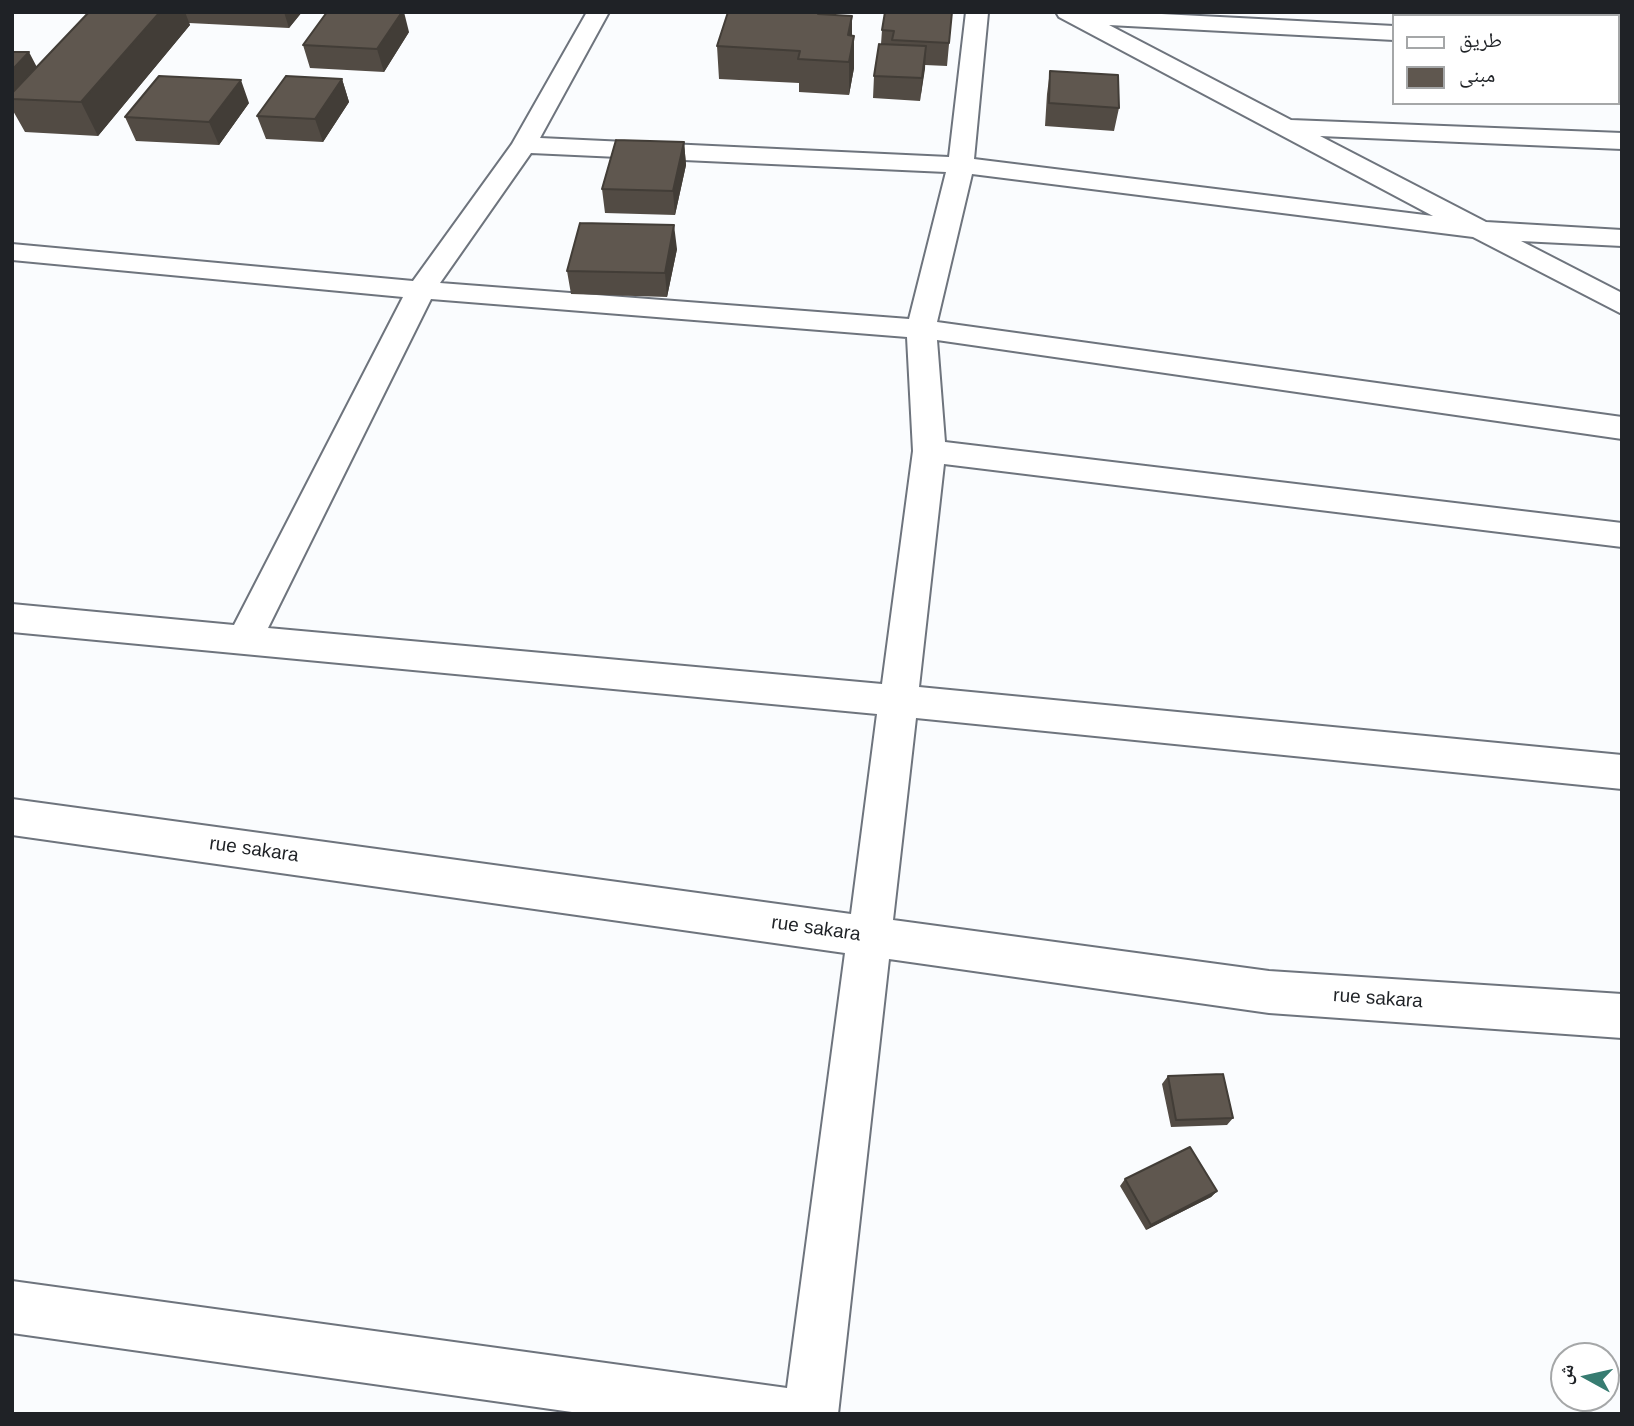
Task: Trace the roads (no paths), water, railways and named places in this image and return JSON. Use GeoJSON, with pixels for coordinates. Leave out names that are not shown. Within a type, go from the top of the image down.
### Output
{"type":"FeatureCollection","features":[{"type":"Feature","properties":{"kind":"street"},"geometry":{"type":"LineString","coordinates":[[244,640],[421,290],[524,145],[598,12]]}},
{"type":"Feature","properties":{"kind":"street"},"geometry":{"type":"LineString","coordinates":[[811,1414],[929,451],[920,329],[961,165],[977,13]]}},
{"type":"Feature","properties":{"kind":"street"},"geometry":{"type":"LineString","coordinates":[[1071,14],[1392,33]]}},
{"type":"Feature","properties":{"kind":"street"},"geometry":{"type":"LineString","coordinates":[[1071,14],[1620,303]]}},
{"type":"Feature","properties":{"kind":"street"},"geometry":{"type":"LineString","coordinates":[[1284,127],[1622,141]]}},
{"type":"Feature","properties":{"kind":"street"},"geometry":{"type":"LineString","coordinates":[[524,145],[961,165],[1480,230],[1622,238]]}},
{"type":"Feature","properties":{"kind":"street"},"geometry":{"type":"LineString","coordinates":[[12,252],[421,290],[920,329],[1622,428]]}},
{"type":"Feature","properties":{"kind":"street"},"geometry":{"type":"LineString","coordinates":[[929,451],[1622,535]]}},
{"type":"Feature","properties":{"kind":"street"},"geometry":{"type":"LineString","coordinates":[[14,621],[898,701],[1622,772]]}},
{"type":"Feature","properties":{"kind":"street","name":"rue sakara"},"geometry":{"type":"LineString","coordinates":[[12,817],[1269,992],[1622,1016]]}},
{"type":"Feature","properties":{"kind":"street"},"geometry":{"type":"LineString","coordinates":[[12,1307],[783,1414]]}}]}
